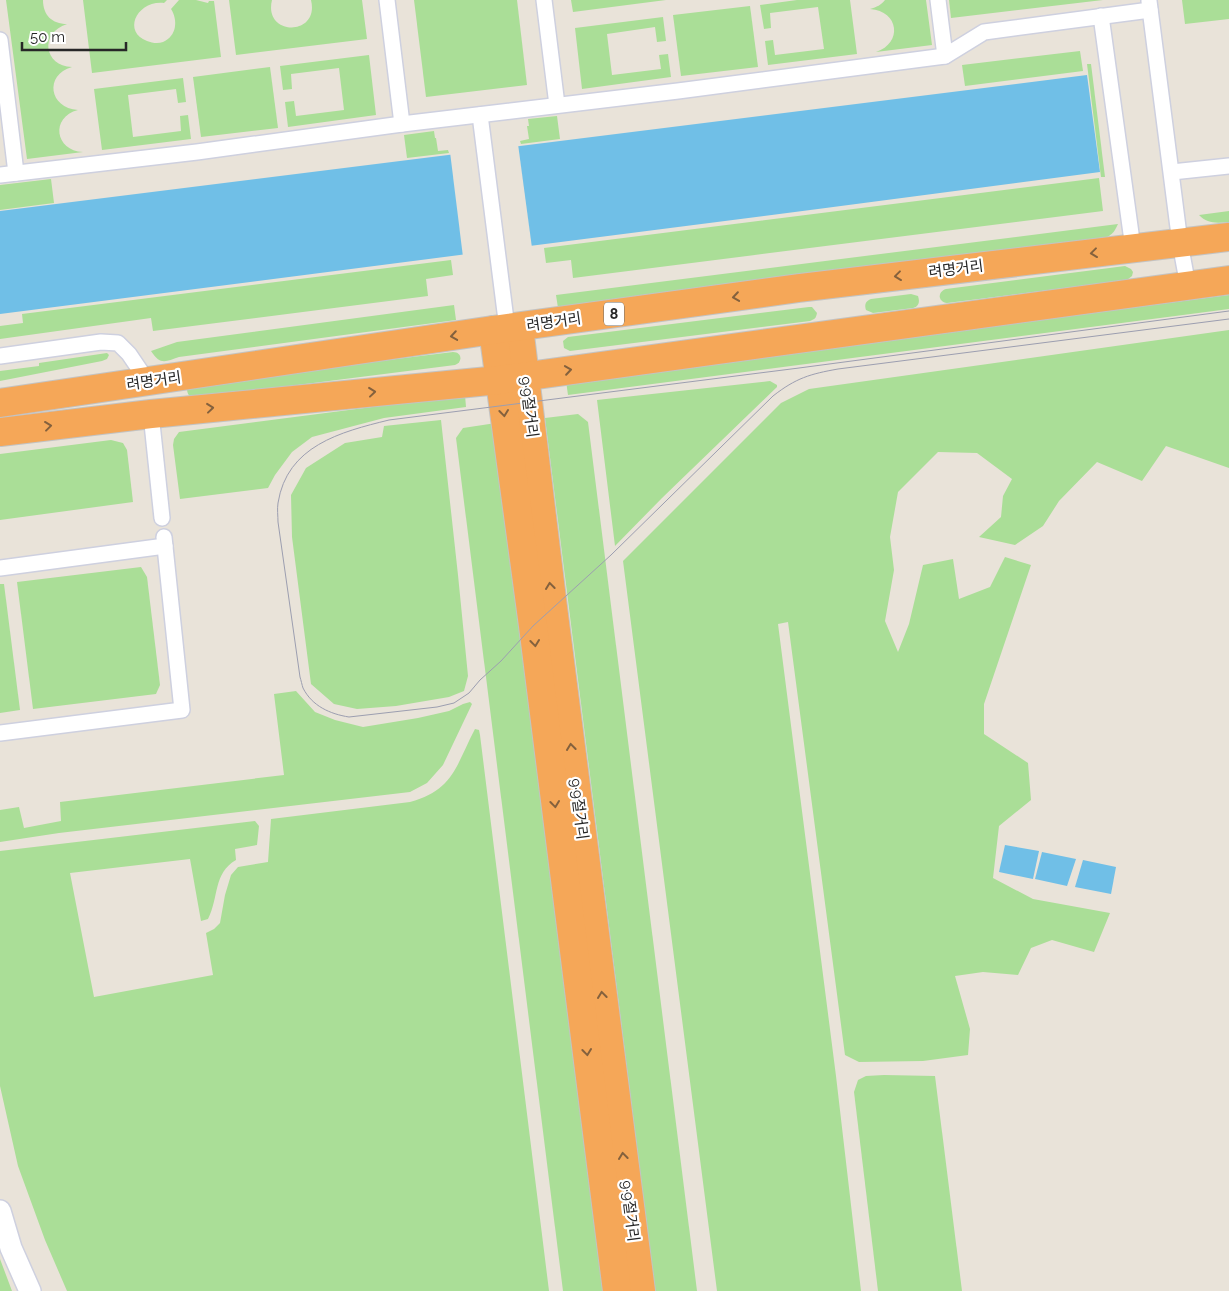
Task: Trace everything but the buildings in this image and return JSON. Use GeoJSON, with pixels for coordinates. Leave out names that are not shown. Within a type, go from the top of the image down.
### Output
{"type":"FeatureCollection","features":[{"type":"Feature","properties":{"kind":"highway","name":"려명거리"},"geometry":{"type":"LineString","coordinates":[[0,403],[506,328],[798,288],[1229,237]]}},
{"type":"Feature","properties":{"kind":"highway"},"geometry":{"type":"LineString","coordinates":[[0,432],[152,414],[512,378],[1229,280]]}},
{"type":"Feature","properties":{"kind":"highway","name":"9·9절거리"},"geometry":{"type":"LineString","coordinates":[[506,328],[533,626],[617,1291]]}},
{"type":"Feature","properties":{"kind":"highway","name":"9·9절거리"},"geometry":{"type":"LineString","coordinates":[[512,378],[554,617],[641,1291]]}},
{"type":"Feature","properties":{"kind":"street"},"geometry":{"type":"LineString","coordinates":[[387,0],[402,124]]}},
{"type":"Feature","properties":{"kind":"street"},"geometry":{"type":"LineString","coordinates":[[544,0],[556,105]]}},
{"type":"Feature","properties":{"kind":"street"},"geometry":{"type":"LineString","coordinates":[[938,0],[945,56]]}},
{"type":"Feature","properties":{"kind":"street"},"geometry":{"type":"LineString","coordinates":[[0,175],[203,151],[402,124],[945,56],[984,32],[1102,16],[1150,5],[1180,243],[1188,286]]}},
{"type":"Feature","properties":{"kind":"street"},"geometry":{"type":"LineString","coordinates":[[1102,16],[1133,248]]}},
{"type":"Feature","properties":{"kind":"street"},"geometry":{"type":"LineString","coordinates":[[0,40],[16,173]]}},
{"type":"Feature","properties":{"kind":"street"},"geometry":{"type":"LineString","coordinates":[[480,115],[506,328]]}},
{"type":"Feature","properties":{"kind":"street"},"geometry":{"type":"LineString","coordinates":[[1172,172],[1229,166]]}},
{"type":"Feature","properties":{"kind":"street"},"geometry":{"type":"LineString","coordinates":[[0,356],[101,342],[118,343],[129,354],[148,382]]}},
{"type":"Feature","properties":{"kind":"street"},"geometry":{"type":"LineString","coordinates":[[152,414],[162,518]]}},
{"type":"Feature","properties":{"kind":"street"},"geometry":{"type":"LineString","coordinates":[[0,568],[165,542],[182,710],[0,733]]}},
{"type":"Feature","properties":{"kind":"street"},"geometry":{"type":"LineString","coordinates":[[0,1211],[11,1248],[30,1291]]}},
{"type":"Feature","properties":{"kind":"green space"},"geometry":{"type":"Polygon","coordinates":[[[6,0],[43,0],[43,5],[49,18],[62,24],[67,24],[58,28],[52,34],[49,41],[51,55],[55,61],[72,67],[63,71],[57,77],[54,91],[56,98],[61,104],[78,110],[63,119],[59,133],[66,146],[83,152],[27,159],[6,0]]]}},
{"type":"Feature","properties":{"kind":"green space"},"geometry":{"type":"Polygon","coordinates":[[[83,0],[167,0],[164,3],[154,3],[146,6],[140,11],[134,24],[135,31],[139,37],[153,43],[163,42],[174,32],[175,18],[171,9],[179,0],[196,0],[208,3],[209,1],[214,1],[221,57],[92,73],[83,0]]]}},
{"type":"Feature","properties":{"kind":"green space"},"geometry":{"type":"Polygon","coordinates":[[[229,0],[272,0],[271,12],[276,20],[283,26],[292,27],[300,26],[307,21],[312,12],[311,0],[362,0],[367,39],[236,55],[229,0]]]}},
{"type":"Feature","properties":{"kind":"green space"},"geometry":{"type":"Polygon","coordinates":[[[414,0],[517,0],[527,85],[426,97],[414,0]]]}},
{"type":"Feature","properties":{"kind":"green space"},"geometry":{"type":"Polygon","coordinates":[[[571,0],[666,0],[573,12],[571,0]]]}},
{"type":"Feature","properties":{"kind":"green space"},"geometry":{"type":"Polygon","coordinates":[[[797,0],[850,0],[857,54],[768,65],[765,41],[773,40],[775,55],[824,49],[818,7],[770,13],[771,28],[764,29],[760,5],[797,0]]]}},
{"type":"Feature","properties":{"kind":"green space"},"geometry":{"type":"Polygon","coordinates":[[[885,0],[926,0],[932,45],[876,52],[885,48],[891,42],[894,35],[892,21],[887,15],[870,9],[879,6],[885,0]]]}},
{"type":"Feature","properties":{"kind":"green space"},"geometry":{"type":"Polygon","coordinates":[[[949,0],[1103,0],[951,18],[949,0]]]}},
{"type":"Feature","properties":{"kind":"green space"},"geometry":{"type":"Polygon","coordinates":[[[1182,0],[1229,0],[1229,19],[1185,24],[1182,0]]]}},
{"type":"Feature","properties":{"kind":"green space"},"geometry":{"type":"Polygon","coordinates":[[[750,6],[758,67],[681,76],[673,15],[750,6]]]}},
{"type":"Feature","properties":{"kind":"green space"},"geometry":{"type":"Polygon","coordinates":[[[663,17],[666,41],[657,42],[655,27],[607,34],[612,75],[661,69],[659,55],[668,54],[671,77],[582,89],[575,28],[663,17]]]}},
{"type":"Feature","properties":{"kind":"green space"},"geometry":{"type":"Polygon","coordinates":[[[1080,51],[1083,71],[965,86],[962,65],[1080,51]]]}},
{"type":"Feature","properties":{"kind":"green space"},"geometry":{"type":"Polygon","coordinates":[[[369,55],[376,115],[288,127],[285,102],[294,101],[296,116],[344,110],[339,68],[291,74],[292,89],[283,90],[280,66],[369,55]]]}},
{"type":"Feature","properties":{"kind":"green space"},"geometry":{"type":"Polygon","coordinates":[[[1087,64],[1091,64],[1105,177],[1101,177],[1087,64]]]}},
{"type":"Feature","properties":{"kind":"green space"},"geometry":{"type":"Polygon","coordinates":[[[270,67],[278,128],[201,137],[193,77],[270,67]]]}},
{"type":"Feature","properties":{"kind":"green space"},"geometry":{"type":"Polygon","coordinates":[[[183,78],[186,102],[178,103],[176,89],[128,95],[133,137],[181,131],[180,116],[188,115],[191,139],[102,150],[94,89],[183,78]]]}},
{"type":"Feature","properties":{"kind":"green space"},"geometry":{"type":"Polygon","coordinates":[[[557,116],[560,139],[521,144],[520,141],[529,139],[528,119],[557,116]]]}},
{"type":"Feature","properties":{"kind":"green space"},"geometry":{"type":"Polygon","coordinates":[[[434,131],[438,151],[448,150],[449,153],[407,158],[404,135],[434,131]]]}},
{"type":"Feature","properties":{"kind":"green space"},"geometry":{"type":"Polygon","coordinates":[[[1099,178],[1103,211],[573,278],[571,260],[546,263],[544,248],[1099,178]]]}},
{"type":"Feature","properties":{"kind":"green space"},"geometry":{"type":"Polygon","coordinates":[[[51,179],[54,203],[0,210],[0,185],[51,179]]]}},
{"type":"Feature","properties":{"kind":"green space"},"geometry":{"type":"Polygon","coordinates":[[[1229,211],[1229,222],[1216,223],[1199,215],[1229,211]]]}},
{"type":"Feature","properties":{"kind":"green space"},"geometry":{"type":"Polygon","coordinates":[[[1118,224],[1112,234],[1102,239],[558,308],[556,295],[1118,224]]]}},
{"type":"Feature","properties":{"kind":"green space"},"geometry":{"type":"Polygon","coordinates":[[[451,260],[453,275],[426,279],[428,296],[153,331],[151,318],[0,339],[0,326],[23,323],[22,314],[451,260]]]}},
{"type":"Feature","properties":{"kind":"green space"},"geometry":{"type":"Polygon","coordinates":[[[1125,266],[1133,272],[1132,276],[1127,280],[947,303],[940,299],[941,292],[946,289],[1125,266]]]}},
{"type":"Feature","properties":{"kind":"green space"},"geometry":{"type":"Polygon","coordinates":[[[911,294],[918,296],[919,300],[918,305],[913,308],[873,313],[866,310],[866,303],[871,299],[911,294]]]}},
{"type":"Feature","properties":{"kind":"green space"},"geometry":{"type":"Polygon","coordinates":[[[1229,295],[1229,309],[568,395],[566,381],[1229,295]]]}},
{"type":"Feature","properties":{"kind":"green space"},"geometry":{"type":"Polygon","coordinates":[[[454,305],[456,320],[179,357],[166,361],[157,359],[151,351],[177,342],[454,305]]]}},
{"type":"Feature","properties":{"kind":"green space"},"geometry":{"type":"Polygon","coordinates":[[[812,307],[817,313],[815,318],[810,321],[570,351],[564,348],[563,341],[568,337],[812,307]]]}},
{"type":"Feature","properties":{"kind":"green space"},"geometry":{"type":"Polygon","coordinates":[[[1229,330],[1229,468],[1166,446],[1142,481],[1097,462],[1059,501],[1043,526],[1015,545],[979,537],[1001,517],[1003,496],[1012,479],[977,453],[938,452],[898,492],[890,537],[894,570],[885,621],[898,652],[909,624],[923,565],[953,559],[959,599],[990,587],[1005,557],[1031,565],[984,704],[984,734],[1028,763],[1031,800],[999,826],[993,878],[1033,899],[1110,913],[1094,952],[1052,940],[1031,948],[1018,975],[983,972],[955,976],[970,1029],[968,1055],[923,1061],[859,1062],[845,1055],[788,622],[778,624],[836,1076],[861,1291],[717,1291],[623,561],[781,403],[809,389],[1229,330]]]}},
{"type":"Feature","properties":{"kind":"green space"},"geometry":{"type":"Polygon","coordinates":[[[453,352],[460,355],[458,364],[455,365],[195,398],[188,394],[187,390],[193,384],[453,352]]]}},
{"type":"Feature","properties":{"kind":"green space"},"geometry":{"type":"Polygon","coordinates":[[[107,353],[109,355],[107,359],[102,361],[0,381],[0,371],[39,366],[39,363],[107,353]]]}},
{"type":"Feature","properties":{"kind":"green space"},"geometry":{"type":"Polygon","coordinates":[[[770,381],[777,385],[777,387],[615,546],[597,400],[770,381]]]}},
{"type":"Feature","properties":{"kind":"green space"},"geometry":{"type":"Polygon","coordinates":[[[465,395],[466,407],[384,418],[312,437],[292,452],[268,488],[180,499],[173,445],[174,439],[179,432],[465,395]]]}},
{"type":"Feature","properties":{"kind":"green space"},"geometry":{"type":"Polygon","coordinates":[[[578,414],[588,422],[697,1291],[655,1291],[545,418],[578,414]]]}},
{"type":"Feature","properties":{"kind":"green space"},"geometry":{"type":"Polygon","coordinates":[[[441,420],[468,676],[464,691],[449,697],[396,706],[357,709],[334,704],[311,684],[292,537],[291,495],[306,468],[345,443],[382,437],[384,426],[441,420]]]}},
{"type":"Feature","properties":{"kind":"green space"},"geometry":{"type":"Polygon","coordinates":[[[496,423],[605,1291],[563,1291],[456,438],[463,428],[496,423]]]}},
{"type":"Feature","properties":{"kind":"green space"},"geometry":{"type":"Polygon","coordinates":[[[111,440],[123,443],[127,450],[133,502],[0,520],[0,454],[111,440]]]}},
{"type":"Feature","properties":{"kind":"green space"},"geometry":{"type":"Polygon","coordinates":[[[141,567],[147,577],[160,685],[156,694],[33,709],[17,582],[141,567]]]}},
{"type":"Feature","properties":{"kind":"green space"},"geometry":{"type":"Polygon","coordinates":[[[0,584],[4,584],[20,710],[0,713],[0,584]]]}},
{"type":"Feature","properties":{"kind":"green space"},"geometry":{"type":"Polygon","coordinates":[[[296,691],[315,712],[335,720],[363,727],[418,718],[449,711],[470,702],[472,704],[443,765],[427,783],[410,792],[59,833],[0,842],[0,810],[19,807],[24,828],[61,821],[60,802],[284,775],[274,694],[296,691]]]}},
{"type":"Feature","properties":{"kind":"green space"},"geometry":{"type":"Polygon","coordinates":[[[475,729],[479,730],[480,735],[549,1291],[67,1291],[45,1240],[18,1166],[0,1086],[0,851],[255,821],[259,826],[257,845],[235,849],[236,860],[223,872],[208,919],[201,921],[190,859],[70,873],[94,997],[213,975],[206,933],[220,923],[231,875],[238,867],[268,862],[271,819],[410,802],[425,797],[436,791],[452,774],[475,729]]]}},
{"type":"Feature","properties":{"kind":"green space"},"geometry":{"type":"Polygon","coordinates":[[[866,1076],[935,1076],[962,1291],[878,1291],[854,1092],[858,1080],[866,1076]]]}},
{"type":"Feature","properties":{"kind":"green space"},"geometry":{"type":"Polygon","coordinates":[[[0,1259],[12,1291],[0,1291],[0,1259]]]}},
{"type":"Feature","properties":{"kind":"water"},"geometry":{"type":"Polygon","coordinates":[[[1087,75],[1100,172],[0,314],[0,211],[1087,75]]]}},
{"type":"Feature","properties":{"kind":"water"},"geometry":{"type":"Polygon","coordinates":[[[1005,845],[1039,851],[1033,879],[999,872],[1005,845]]]}},
{"type":"Feature","properties":{"kind":"water"},"geometry":{"type":"Polygon","coordinates":[[[1042,852],[1076,859],[1067,886],[1035,879],[1042,852]]]}},
{"type":"Feature","properties":{"kind":"water"},"geometry":{"type":"Polygon","coordinates":[[[1083,860],[1116,867],[1111,894],[1075,887],[1083,860]]]}},
{"type":"Feature","properties":{"kind":"pier"},"geometry":{"type":"Polygon","coordinates":[[[518,144],[532,248],[463,257],[450,152],[518,144]]]}},
{"type":"Feature","properties":{"kind":"tram line"},"geometry":{"type":"LineString","coordinates":[[1229,311],[389,420],[352,430],[318,445],[304,455],[292,468],[283,484],[278,503],[278,522],[303,688],[311,700],[322,708],[335,714],[349,717],[437,707],[454,703],[469,693],[533,626],[611,555],[773,396],[804,378],[838,369],[1229,319]]}}]}
